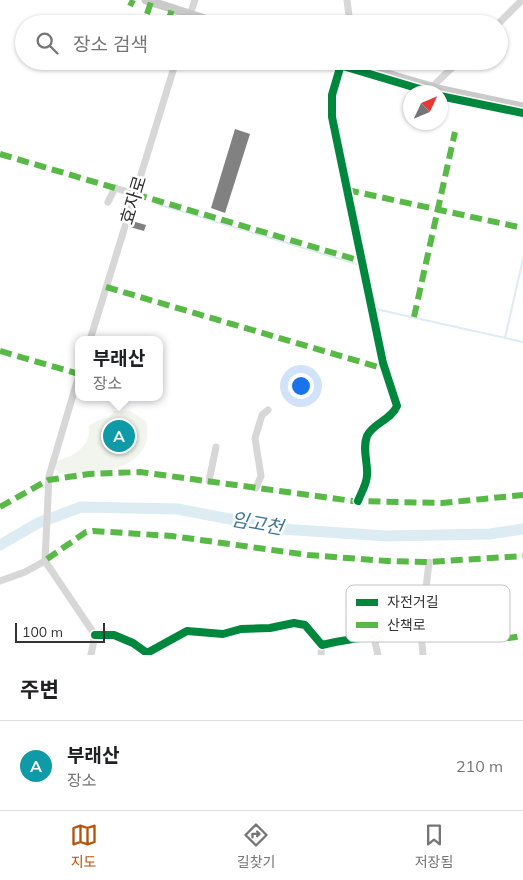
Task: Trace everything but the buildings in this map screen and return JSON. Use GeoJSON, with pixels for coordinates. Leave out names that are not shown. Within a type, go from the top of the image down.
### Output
{"type":"FeatureCollection","features":[{"type":"Feature","properties":{"kind":"main road"},"geometry":{"type":"LineString","coordinates":[[146,0],[180,15]]}},
{"type":"Feature","properties":{"kind":"main road"},"geometry":{"type":"LineString","coordinates":[[374,70],[425,85]]}},
{"type":"Feature","properties":{"kind":"main road"},"geometry":{"type":"LineString","coordinates":[[448,91],[523,107]]}},
{"type":"Feature","properties":{"kind":"street"},"geometry":{"type":"LineString","coordinates":[[190,15],[195,0]]}},
{"type":"Feature","properties":{"kind":"street"},"geometry":{"type":"LineString","coordinates":[[348,0],[349,15]]}},
{"type":"Feature","properties":{"kind":"street"},"geometry":{"type":"LineString","coordinates":[[507,15],[522,0]]}},
{"type":"Feature","properties":{"kind":"street","name":"효자로"},"geometry":{"type":"LineString","coordinates":[[91,336],[173,70]]}},
{"type":"Feature","properties":{"kind":"street"},"geometry":{"type":"LineString","coordinates":[[340,70],[332,95],[332,117],[383,363],[397,406],[390,416],[372,430],[367,437],[365,450],[367,478],[358,501]]}},
{"type":"Feature","properties":{"kind":"street"},"geometry":{"type":"LineString","coordinates":[[434,85],[450,70]]}},
{"type":"Feature","properties":{"kind":"street"},"geometry":{"type":"LineString","coordinates":[[108,202],[115,188],[134,194]]}},
{"type":"Feature","properties":{"kind":"street"},"geometry":{"type":"LineString","coordinates":[[75,388],[52,462],[48,485],[47,551],[45,561],[95,635],[91,655]]}},
{"type":"Feature","properties":{"kind":"street"},"geometry":{"type":"LineString","coordinates":[[256,488],[261,476],[254,441],[262,415],[268,410]]}},
{"type":"Feature","properties":{"kind":"street"},"geometry":{"type":"LineString","coordinates":[[209,481],[216,447]]}},
{"type":"Feature","properties":{"kind":"street"},"geometry":{"type":"LineString","coordinates":[[0,581],[25,572],[45,561]]}},
{"type":"Feature","properties":{"kind":"street"},"geometry":{"type":"LineString","coordinates":[[426,585],[428,562]]}},
{"type":"Feature","properties":{"kind":"street"},"geometry":{"type":"LineString","coordinates":[[95,635],[114,635],[133,643],[147,654],[187,631],[223,634],[242,629],[270,628],[294,623],[305,625],[322,645],[321,655]]}},
{"type":"Feature","properties":{"kind":"street"},"geometry":{"type":"LineString","coordinates":[[322,645],[346,639]]}},
{"type":"Feature","properties":{"kind":"street"},"geometry":{"type":"LineString","coordinates":[[375,642],[378,655]]}},
{"type":"Feature","properties":{"kind":"street"},"geometry":{"type":"LineString","coordinates":[[422,642],[423,655]]}},
{"type":"Feature","properties":{"kind":"shaded area"},"geometry":{"type":"Polygon","coordinates":[[[114,411],[130,411],[146,421],[147,437],[142,450],[133,460],[120,467],[89,474],[59,473],[54,468],[56,461],[69,457],[80,450],[88,439],[89,426],[109,416],[114,411]]]}},
{"type":"Feature","properties":{"kind":"waterway"},"geometry":{"type":"LineString","coordinates":[[157,204],[360,265]]}},
{"type":"Feature","properties":{"kind":"waterway"},"geometry":{"type":"LineString","coordinates":[[505,338],[523,259]]}},
{"type":"Feature","properties":{"kind":"waterway"},"geometry":{"type":"LineString","coordinates":[[375,307],[380,310],[523,342]]}},
{"type":"Feature","properties":{"kind":"waterway","name":"임고천"},"geometry":{"type":"LineString","coordinates":[[0,545],[38,523],[81,507],[178,509],[281,529],[387,536],[490,534],[523,529]]}},
{"type":"Feature","properties":{"kind":"marked path"},"geometry":{"type":"LineString","coordinates":[[130,6],[133,0]]}},
{"type":"Feature","properties":{"kind":"marked path"},"geometry":{"type":"LineString","coordinates":[[147,14],[151,2]]}},
{"type":"Feature","properties":{"kind":"marked path"},"geometry":{"type":"LineString","coordinates":[[170,15],[172,9]]}},
{"type":"Feature","properties":{"kind":"marked path"},"geometry":{"type":"LineString","coordinates":[[414,317],[455,132]]}},
{"type":"Feature","properties":{"kind":"marked path"},"geometry":{"type":"LineString","coordinates":[[0,154],[115,188]]}},
{"type":"Feature","properties":{"kind":"marked path"},"geometry":{"type":"LineString","coordinates":[[347,192],[352,191],[523,228]]}},
{"type":"Feature","properties":{"kind":"marked path"},"geometry":{"type":"LineString","coordinates":[[135,194],[361,261]]}},
{"type":"Feature","properties":{"kind":"marked path"},"geometry":{"type":"LineString","coordinates":[[106,287],[385,369]]}},
{"type":"Feature","properties":{"kind":"marked path"},"geometry":{"type":"LineString","coordinates":[[0,351],[75,373]]}},
{"type":"Feature","properties":{"kind":"marked path"},"geometry":{"type":"LineString","coordinates":[[0,507],[48,480],[89,474],[140,472],[353,501],[442,503],[523,495]]}},
{"type":"Feature","properties":{"kind":"marked path"},"geometry":{"type":"LineString","coordinates":[[47,559],[86,532],[93,531],[172,536],[308,555],[387,561],[429,562],[523,556]]}},
{"type":"Feature","properties":{"kind":"marked path"},"geometry":{"type":"LineString","coordinates":[[510,638],[523,636]]}},
{"type":"Feature","properties":{"kind":"cycle path"},"geometry":{"type":"LineString","coordinates":[[339,70],[332,95],[332,117],[383,363],[397,406],[391,415],[373,428],[367,436],[365,446],[367,478],[358,501]]}},
{"type":"Feature","properties":{"kind":"cycle path"},"geometry":{"type":"LineString","coordinates":[[356,70],[407,85]]}},
{"type":"Feature","properties":{"kind":"cycle path"},"geometry":{"type":"LineString","coordinates":[[448,98],[523,113]]}},
{"type":"Feature","properties":{"kind":"cycle path"},"geometry":{"type":"LineString","coordinates":[[95,635],[114,635],[133,643],[147,653],[187,631],[223,634],[241,629],[270,628],[294,623],[305,625],[322,645],[346,640]]}},
{"type":"Feature","properties":{"kind":"place","name":"부래산"},"geometry":{"type":"Point","coordinates":[119,436]}}]}
